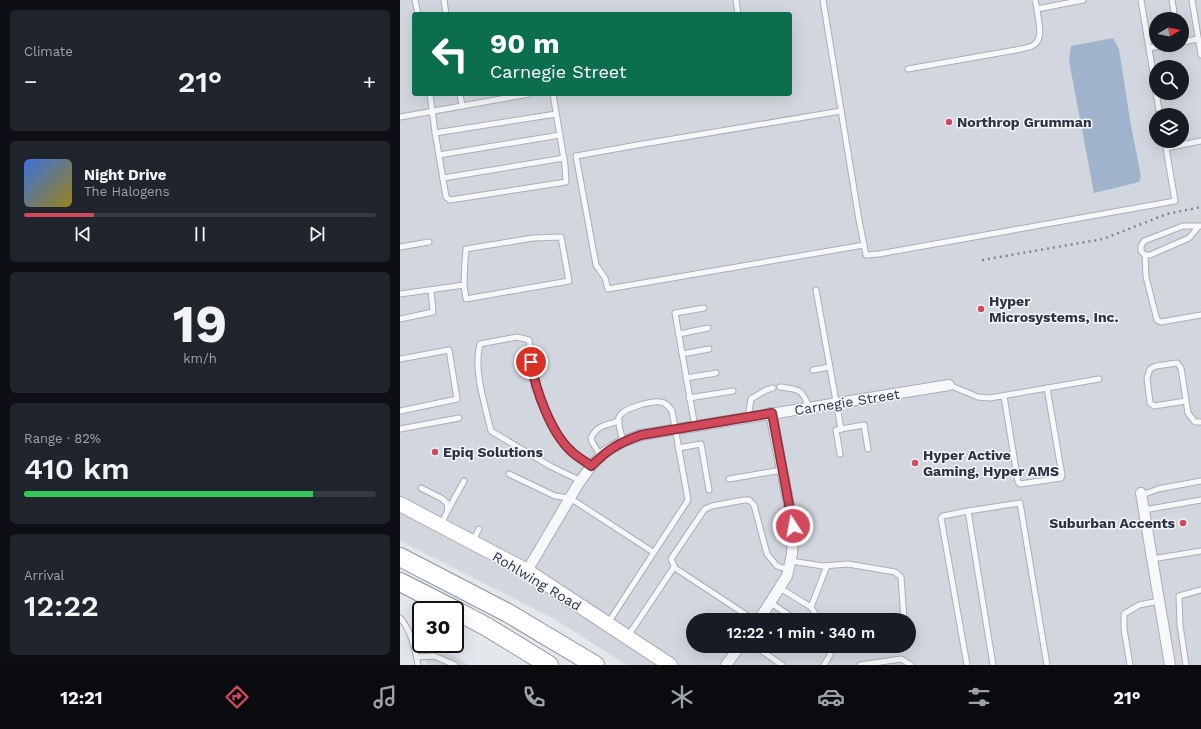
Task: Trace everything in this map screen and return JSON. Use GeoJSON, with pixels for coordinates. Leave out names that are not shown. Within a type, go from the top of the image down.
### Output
{"type":"FeatureCollection","features":[{"type":"Feature","properties":{"kind":"highway"},"geometry":{"type":"LineString","coordinates":[[405,559],[508,613],[595,665]]}},
{"type":"Feature","properties":{"kind":"highway"},"geometry":{"type":"LineString","coordinates":[[407,586],[437,601]]}},
{"type":"Feature","properties":{"kind":"highway"},"geometry":{"type":"LineString","coordinates":[[464,615],[549,665]]}},
{"type":"Feature","properties":{"kind":"main road","name":"Rohlwing Road"},"geometry":{"type":"LineString","coordinates":[[400,504],[527,571],[670,665]]}},
{"type":"Feature","properties":{"kind":"street","name":"Carnegie Street"},"geometry":{"type":"LineString","coordinates":[[527,571],[570,498],[591,466],[605,452],[623,442],[641,435],[949,385]]}},
{"type":"Feature","properties":{"kind":"street"},"geometry":{"type":"LineString","coordinates":[[763,613],[787,576],[792,554],[793,526],[772,413]]}},
{"type":"Feature","properties":{"kind":"street"},"geometry":{"type":"LineString","coordinates":[[1142,494],[1170,665]]}},
{"type":"Feature","properties":{"kind":"street"},"geometry":{"type":"LineString","coordinates":[[726,665],[735,653]]}},
{"type":"Feature","properties":{"kind":"lane"},"geometry":{"type":"LineString","coordinates":[[415,0],[418,12]]}},
{"type":"Feature","properties":{"kind":"lane"},"geometry":{"type":"LineString","coordinates":[[444,0],[446,12]]}},
{"type":"Feature","properties":{"kind":"lane"},"geometry":{"type":"LineString","coordinates":[[736,0],[738,12]]}},
{"type":"Feature","properties":{"kind":"lane"},"geometry":{"type":"LineString","coordinates":[[823,0],[866,255],[879,254],[1175,201],[1166,148]]}},
{"type":"Feature","properties":{"kind":"lane"},"geometry":{"type":"LineString","coordinates":[[908,69],[1032,46],[1037,42],[1040,33],[1035,0]]}},
{"type":"Feature","properties":{"kind":"lane"},"geometry":{"type":"LineString","coordinates":[[1037,9],[1082,0]]}},
{"type":"Feature","properties":{"kind":"lane"},"geometry":{"type":"LineString","coordinates":[[1141,0],[1149,48]]}},
{"type":"Feature","properties":{"kind":"lane"},"geometry":{"type":"LineString","coordinates":[[1172,0],[1174,12]]}},
{"type":"Feature","properties":{"kind":"lane"},"geometry":{"type":"LineString","coordinates":[[1192,0],[1201,55]]}},
{"type":"Feature","properties":{"kind":"lane"},"geometry":{"type":"LineString","coordinates":[[1189,41],[1198,39]]}},
{"type":"Feature","properties":{"kind":"lane"},"geometry":{"type":"LineString","coordinates":[[430,96],[446,197],[450,200],[566,182],[564,158],[553,96]]}},
{"type":"Feature","properties":{"kind":"lane"},"geometry":{"type":"LineString","coordinates":[[460,96],[462,106]]}},
{"type":"Feature","properties":{"kind":"lane"},"geometry":{"type":"LineString","coordinates":[[400,117],[518,96]]}},
{"type":"Feature","properties":{"kind":"lane"},"geometry":{"type":"LineString","coordinates":[[841,111],[576,156],[596,265],[606,278],[608,289],[864,245]]}},
{"type":"Feature","properties":{"kind":"lane"},"geometry":{"type":"LineString","coordinates":[[435,133],[556,114]]}},
{"type":"Feature","properties":{"kind":"lane"},"geometry":{"type":"LineString","coordinates":[[439,156],[560,135]]}},
{"type":"Feature","properties":{"kind":"lane"},"geometry":{"type":"LineString","coordinates":[[1189,143],[1201,141]]}},
{"type":"Feature","properties":{"kind":"lane"},"geometry":{"type":"LineString","coordinates":[[443,178],[564,158]]}},
{"type":"Feature","properties":{"kind":"lane"},"geometry":{"type":"LineString","coordinates":[[1200,226],[1183,226],[1144,242],[1141,246],[1141,251],[1145,255],[1146,276],[1157,320],[1161,322],[1201,315]]}},
{"type":"Feature","properties":{"kind":"lane"},"geometry":{"type":"LineString","coordinates":[[1145,255],[1150,255],[1189,238],[1200,226]]}},
{"type":"Feature","properties":{"kind":"lane"},"geometry":{"type":"LineString","coordinates":[[561,237],[569,281],[466,299],[464,286],[464,261],[466,249],[533,238],[561,237]]}},
{"type":"Feature","properties":{"kind":"lane"},"geometry":{"type":"LineString","coordinates":[[400,247],[429,242]]}},
{"type":"Feature","properties":{"kind":"lane"},"geometry":{"type":"LineString","coordinates":[[400,294],[464,286]]}},
{"type":"Feature","properties":{"kind":"lane"},"geometry":{"type":"LineString","coordinates":[[400,319],[433,312],[431,290]]}},
{"type":"Feature","properties":{"kind":"lane"},"geometry":{"type":"LineString","coordinates":[[816,290],[841,429]]}},
{"type":"Feature","properties":{"kind":"lane"},"geometry":{"type":"LineString","coordinates":[[695,427],[675,313],[704,308]]}},
{"type":"Feature","properties":{"kind":"lane"},"geometry":{"type":"LineString","coordinates":[[679,334],[708,328]]}},
{"type":"Feature","properties":{"kind":"lane"},"geometry":{"type":"LineString","coordinates":[[581,481],[550,466],[491,431],[480,381],[478,352],[480,344],[517,337],[529,340],[533,373],[543,407],[560,437],[571,451],[591,466]]}},
{"type":"Feature","properties":{"kind":"lane"},"geometry":{"type":"LineString","coordinates":[[682,354],[709,349]]}},
{"type":"Feature","properties":{"kind":"lane"},"geometry":{"type":"LineString","coordinates":[[400,360],[449,350],[457,399],[400,411]]}},
{"type":"Feature","properties":{"kind":"lane"},"geometry":{"type":"LineString","coordinates":[[1186,401],[1154,406],[1150,403],[1147,378],[1150,369],[1156,366],[1177,363],[1181,368],[1188,413],[1195,422],[1201,422]]}},
{"type":"Feature","properties":{"kind":"lane"},"geometry":{"type":"LineString","coordinates":[[813,370],[830,367]]}},
{"type":"Feature","properties":{"kind":"lane"},"geometry":{"type":"LineString","coordinates":[[686,378],[716,373]]}},
{"type":"Feature","properties":{"kind":"lane"},"geometry":{"type":"LineString","coordinates":[[949,385],[984,398],[1004,396],[1099,379]]}},
{"type":"Feature","properties":{"kind":"lane"},"geometry":{"type":"LineString","coordinates":[[780,387],[804,394],[809,408]]}},
{"type":"Feature","properties":{"kind":"lane"},"geometry":{"type":"LineString","coordinates":[[748,418],[750,399],[766,390],[773,388]]}},
{"type":"Feature","properties":{"kind":"lane"},"geometry":{"type":"LineString","coordinates":[[1004,396],[1018,482],[1020,484],[1061,478],[1062,475],[1047,388]]}},
{"type":"Feature","properties":{"kind":"lane"},"geometry":{"type":"LineString","coordinates":[[690,398],[733,391]]}},
{"type":"Feature","properties":{"kind":"lane"},"geometry":{"type":"LineString","coordinates":[[608,624],[653,552],[688,500],[672,411],[666,404],[660,402],[628,409],[620,416],[619,421],[623,442]]}},
{"type":"Feature","properties":{"kind":"lane"},"geometry":{"type":"LineString","coordinates":[[400,429],[459,418]]}},
{"type":"Feature","properties":{"kind":"lane"},"geometry":{"type":"LineString","coordinates":[[601,456],[592,442],[591,438],[594,430],[619,421]]}},
{"type":"Feature","properties":{"kind":"lane"},"geometry":{"type":"LineString","coordinates":[[840,454],[836,430],[841,429],[864,425],[868,449]]}},
{"type":"Feature","properties":{"kind":"lane"},"geometry":{"type":"LineString","coordinates":[[678,448],[701,444],[709,490]]}},
{"type":"Feature","properties":{"kind":"lane"},"geometry":{"type":"LineString","coordinates":[[729,479],[782,470]]}},
{"type":"Feature","properties":{"kind":"lane"},"geometry":{"type":"LineString","coordinates":[[509,474],[555,496],[570,498],[653,552]]}},
{"type":"Feature","properties":{"kind":"lane"},"geometry":{"type":"LineString","coordinates":[[441,526],[464,481]]}},
{"type":"Feature","properties":{"kind":"lane"},"geometry":{"type":"LineString","coordinates":[[1142,494],[1201,481]]}},
{"type":"Feature","properties":{"kind":"lane"},"geometry":{"type":"LineString","coordinates":[[421,488],[441,498],[447,503],[448,510]]}},
{"type":"Feature","properties":{"kind":"lane"},"geometry":{"type":"LineString","coordinates":[[743,613],[674,567],[671,559],[705,509],[712,506],[749,500],[754,505],[767,554],[777,566],[828,566],[848,564],[895,572],[901,577],[904,613]]}},
{"type":"Feature","properties":{"kind":"lane"},"geometry":{"type":"LineString","coordinates":[[1144,510],[1201,500]]}},
{"type":"Feature","properties":{"kind":"lane"},"geometry":{"type":"LineString","coordinates":[[967,665],[941,518],[943,516],[968,511],[1020,503],[1047,665]]}},
{"type":"Feature","properties":{"kind":"lane"},"geometry":{"type":"LineString","coordinates":[[968,511],[993,665]]}},
{"type":"Feature","properties":{"kind":"lane"},"geometry":{"type":"LineString","coordinates":[[472,542],[479,529]]}},
{"type":"Feature","properties":{"kind":"lane"},"geometry":{"type":"LineString","coordinates":[[1152,559],[1201,551]]}},
{"type":"Feature","properties":{"kind":"lane"},"geometry":{"type":"LineString","coordinates":[[811,607],[828,566]]}},
{"type":"Feature","properties":{"kind":"lane"},"geometry":{"type":"LineString","coordinates":[[627,637],[674,567]]}},
{"type":"Feature","properties":{"kind":"lane"},"geometry":{"type":"LineString","coordinates":[[780,588],[811,607],[815,613]]}},
{"type":"Feature","properties":{"kind":"lane"},"geometry":{"type":"LineString","coordinates":[[1186,665],[1180,625],[1179,596],[1201,590]]}},
{"type":"Feature","properties":{"kind":"lane"},"geometry":{"type":"LineString","coordinates":[[1130,665],[1124,629],[1124,614],[1139,605],[1159,601]]}},
{"type":"Feature","properties":{"kind":"lane"},"geometry":{"type":"LineString","coordinates":[[771,603],[786,613]]}},
{"type":"Feature","properties":{"kind":"lane"},"geometry":{"type":"LineString","coordinates":[[400,618],[406,624],[417,657],[418,665]]}},
{"type":"Feature","properties":{"kind":"lane"},"geometry":{"type":"LineString","coordinates":[[765,653],[782,665]]}},
{"type":"Feature","properties":{"kind":"lane"},"geometry":{"type":"LineString","coordinates":[[824,665],[830,653]]}},
{"type":"Feature","properties":{"kind":"lane"},"geometry":{"type":"LineString","coordinates":[[417,657],[434,656],[455,665]]}},
{"type":"Feature","properties":{"kind":"lane"},"geometry":{"type":"LineString","coordinates":[[860,665],[901,659],[911,665]]}},
{"type":"Feature","properties":{"kind":"shaded area"},"geometry":{"type":"Polygon","coordinates":[[[400,0],[1201,0],[1201,665],[627,665],[551,617],[400,541],[400,0]]]}},
{"type":"Feature","properties":{"kind":"shaded area"},"geometry":{"type":"Polygon","coordinates":[[[424,653],[448,653],[469,665],[427,665],[424,653]]]}},
{"type":"Feature","properties":{"kind":"water"},"geometry":{"type":"Polygon","coordinates":[[[1113,38],[1119,49],[1141,177],[1139,182],[1094,193],[1069,61],[1071,46],[1113,38]]]}},
{"type":"Feature","properties":{"kind":"railway"},"geometry":{"type":"LineString","coordinates":[[982,260],[1103,239],[1167,214],[1201,207]]}},
{"type":"Feature","properties":{"kind":"place","name":"Northrop Grumman"},"geometry":{"type":"Point","coordinates":[949,122]}},
{"type":"Feature","properties":{"kind":"place","name":"Hyper Microsystems, Inc."},"geometry":{"type":"Point","coordinates":[981,309]}},
{"type":"Feature","properties":{"kind":"place","name":"Epiq Solutions"},"geometry":{"type":"Point","coordinates":[435,452]}},
{"type":"Feature","properties":{"kind":"place","name":"Hyper Active Gaming, Hyper AMS"},"geometry":{"type":"Point","coordinates":[915,463]}},
{"type":"Feature","properties":{"kind":"place","name":"Suburban Accents"},"geometry":{"type":"Point","coordinates":[1183,523]}},
{"type":"Feature","properties":{"kind":"route"},"geometry":{"type":"LineString","coordinates":[[531,362],[543,407],[560,437],[571,451],[591,466],[605,452],[622,442],[641,435],[772,413],[793,526]]}}]}
